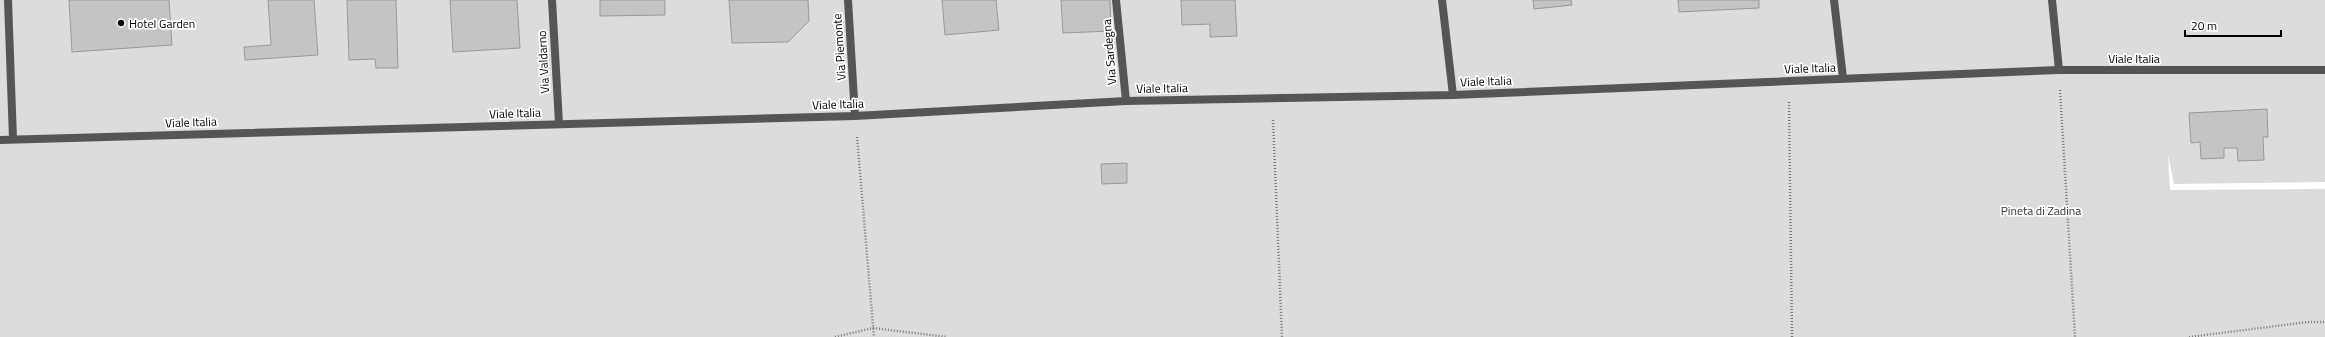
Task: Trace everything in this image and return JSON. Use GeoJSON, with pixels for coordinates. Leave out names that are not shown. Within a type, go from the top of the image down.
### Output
{"type":"FeatureCollection","features":[{"type":"Feature","properties":{"kind":"street"},"geometry":{"type":"LineString","coordinates":[[8,0],[13,139]]}},
{"type":"Feature","properties":{"kind":"street","name":"Via Valdarno"},"geometry":{"type":"LineString","coordinates":[[552,0],[559,123]]}},
{"type":"Feature","properties":{"kind":"street","name":"Via Piemonte"},"geometry":{"type":"LineString","coordinates":[[848,0],[855,116]]}},
{"type":"Feature","properties":{"kind":"street","name":"Via Sardegna"},"geometry":{"type":"LineString","coordinates":[[1116,0],[1126,101]]}},
{"type":"Feature","properties":{"kind":"street"},"geometry":{"type":"LineString","coordinates":[[1442,0],[1453,95]]}},
{"type":"Feature","properties":{"kind":"street"},"geometry":{"type":"LineString","coordinates":[[1834,0],[1843,78]]}},
{"type":"Feature","properties":{"kind":"street"},"geometry":{"type":"LineString","coordinates":[[2052,0],[2059,70]]}},
{"type":"Feature","properties":{"kind":"street","name":"Viale Italia"},"geometry":{"type":"LineString","coordinates":[[0,140],[559,123],[855,116],[1126,101],[1453,95],[2059,70],[2325,70]]}},
{"type":"Feature","properties":{"kind":"path"},"geometry":{"type":"LineString","coordinates":[[2059,70],[2075,337]]}},
{"type":"Feature","properties":{"kind":"path"},"geometry":{"type":"LineString","coordinates":[[1789,81],[1792,337]]}},
{"type":"Feature","properties":{"kind":"path"},"geometry":{"type":"LineString","coordinates":[[1272,98],[1282,337]]}},
{"type":"Feature","properties":{"kind":"path"},"geometry":{"type":"LineString","coordinates":[[855,116],[874,337]]}},
{"type":"Feature","properties":{"kind":"path"},"geometry":{"type":"LineString","coordinates":[[2189,337],[2308,322],[2325,322]]}},
{"type":"Feature","properties":{"kind":"path"},"geometry":{"type":"LineString","coordinates":[[835,337],[873,328],[947,337]]}},
{"type":"Feature","properties":{"kind":"green space","name":"Pineta di Zadina"},"geometry":{"type":"Polygon","coordinates":[[[0,0],[2325,0],[2325,182],[2174,184],[2168,155],[2170,190],[2325,189],[2325,337],[0,337],[0,0]]]}},
{"type":"Feature","properties":{"kind":"building","name":"Hotel Garden"},"geometry":{"type":"Polygon","coordinates":[[[69,0],[169,0],[172,45],[72,52],[69,0]]]}},
{"type":"Feature","properties":{"kind":"building"},"geometry":{"type":"Polygon","coordinates":[[[268,0],[314,0],[318,55],[245,60],[244,47],[271,45],[268,0]]]}},
{"type":"Feature","properties":{"kind":"building"},"geometry":{"type":"Polygon","coordinates":[[[347,0],[396,0],[398,68],[376,68],[375,59],[349,60],[347,0]]]}},
{"type":"Feature","properties":{"kind":"building"},"geometry":{"type":"Polygon","coordinates":[[[450,0],[517,0],[520,48],[453,52],[450,0]]]}},
{"type":"Feature","properties":{"kind":"building"},"geometry":{"type":"Polygon","coordinates":[[[600,0],[665,0],[665,15],[600,16],[600,0]]]}},
{"type":"Feature","properties":{"kind":"building"},"geometry":{"type":"Polygon","coordinates":[[[729,0],[808,0],[809,21],[788,42],[732,43],[729,0]]]}},
{"type":"Feature","properties":{"kind":"building"},"geometry":{"type":"Polygon","coordinates":[[[942,0],[996,0],[999,30],[945,35],[942,0]]]}},
{"type":"Feature","properties":{"kind":"building"},"geometry":{"type":"Polygon","coordinates":[[[1061,0],[1110,0],[1111,31],[1063,33],[1061,0]]]}},
{"type":"Feature","properties":{"kind":"building"},"geometry":{"type":"Polygon","coordinates":[[[1181,0],[1235,0],[1237,36],[1210,37],[1210,24],[1182,25],[1181,0]]]}},
{"type":"Feature","properties":{"kind":"building"},"geometry":{"type":"Polygon","coordinates":[[[1533,0],[1571,0],[1572,5],[1534,9],[1533,0]]]}},
{"type":"Feature","properties":{"kind":"building"},"geometry":{"type":"Polygon","coordinates":[[[1678,0],[1759,0],[1759,8],[1679,12],[1678,0]]]}},
{"type":"Feature","properties":{"kind":"building"},"geometry":{"type":"Polygon","coordinates":[[[2267,109],[2268,137],[2263,137],[2264,160],[2238,161],[2237,148],[2224,148],[2224,158],[2201,159],[2200,142],[2191,143],[2189,113],[2267,109]]]}},
{"type":"Feature","properties":{"kind":"building"},"geometry":{"type":"Polygon","coordinates":[[[1127,163],[1127,183],[1102,184],[1101,164],[1127,163]]]}},
{"type":"Feature","properties":{"kind":"place","name":"Hotel Garden"},"geometry":{"type":"Point","coordinates":[121,23]}}]}
